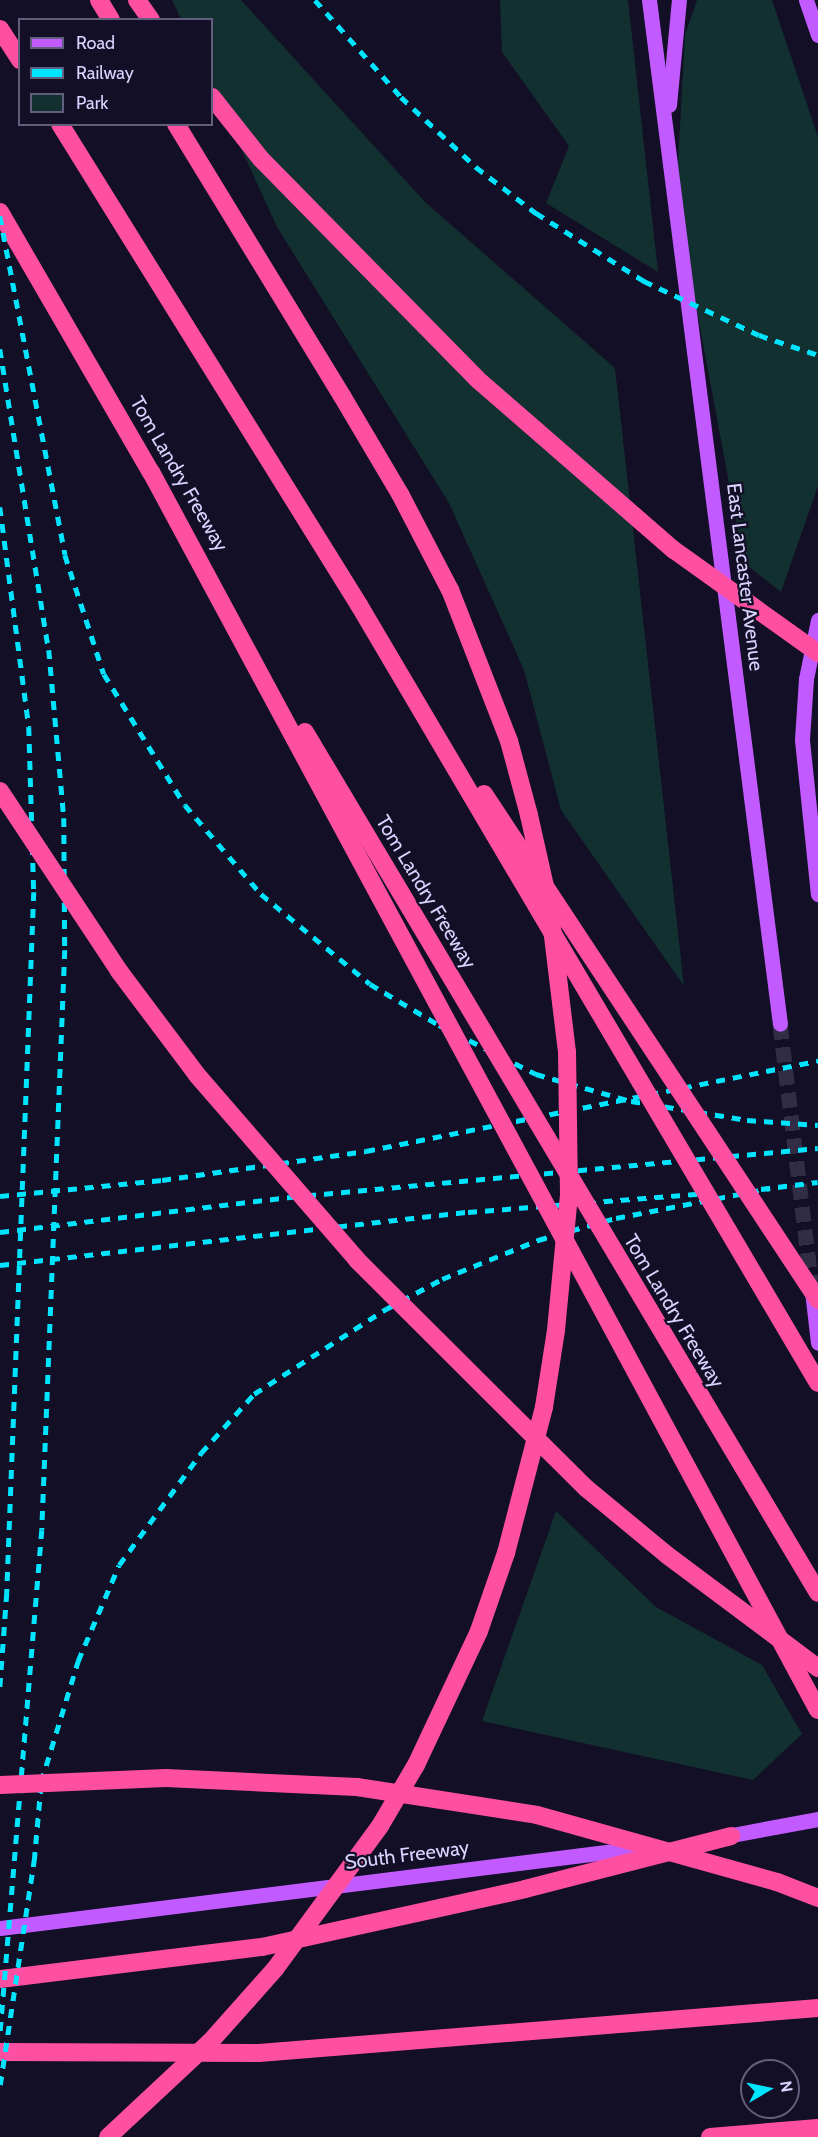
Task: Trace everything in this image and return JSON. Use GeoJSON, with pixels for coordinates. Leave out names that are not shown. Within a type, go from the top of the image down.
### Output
{"type":"FeatureCollection","features":[{"type":"Feature","properties":{"kind":"highway"},"geometry":{"type":"LineString","coordinates":[[99,0],[110,18]]}},
{"type":"Feature","properties":{"kind":"highway"},"geometry":{"type":"LineString","coordinates":[[137,0],[150,18]]}},
{"type":"Feature","properties":{"kind":"highway"},"geometry":{"type":"LineString","coordinates":[[0,29],[18,57]]}},
{"type":"Feature","properties":{"kind":"highway"},"geometry":{"type":"LineString","coordinates":[[213,98],[261,159],[477,379],[674,550],[818,653]]}},
{"type":"Feature","properties":{"kind":"highway"},"geometry":{"type":"LineString","coordinates":[[61,126],[359,605],[818,1383]]}},
{"type":"Feature","properties":{"kind":"highway"},"geometry":{"type":"LineString","coordinates":[[108,2137],[210,2042],[275,1969],[380,1826],[416,1766],[478,1631],[524,1488],[544,1407],[564,1265],[569,1194],[567,1052],[549,904],[509,741],[485,675],[450,590],[400,494],[177,126]]}},
{"type":"Feature","properties":{"kind":"highway","name":"Tom Landry Freeway"},"geometry":{"type":"LineString","coordinates":[[0,212],[151,472],[818,1593]]}},
{"type":"Feature","properties":{"kind":"highway"},"geometry":{"type":"LineString","coordinates":[[151,472],[818,1710]]}},
{"type":"Feature","properties":{"kind":"highway"},"geometry":{"type":"LineString","coordinates":[[359,605],[815,1296]]}},
{"type":"Feature","properties":{"kind":"highway"},"geometry":{"type":"LineString","coordinates":[[0,791],[119,971],[197,1075],[357,1260],[586,1488],[667,1555],[818,1668]]}},
{"type":"Feature","properties":{"kind":"highway"},"geometry":{"type":"LineString","coordinates":[[0,1785],[166,1778],[357,1787],[537,1815],[777,1882],[818,1898]]}},
{"type":"Feature","properties":{"kind":"highway"},"geometry":{"type":"LineString","coordinates":[[0,1978],[262,1947],[525,1890],[731,1836]]}},
{"type":"Feature","properties":{"kind":"highway"},"geometry":{"type":"LineString","coordinates":[[0,2052],[259,2053],[818,2008]]}},
{"type":"Feature","properties":{"kind":"highway"},"geometry":{"type":"LineString","coordinates":[[710,2137],[818,2128]]}},
{"type":"Feature","properties":{"kind":"main road","name":"East Lancaster Avenue"},"geometry":{"type":"LineString","coordinates":[[648,0],[780,1024]]}},
{"type":"Feature","properties":{"kind":"main road","name":"East Lancaster Avenue"},"geometry":{"type":"LineString","coordinates":[[666,135],[679,0]]}},
{"type":"Feature","properties":{"kind":"main road"},"geometry":{"type":"LineString","coordinates":[[806,0],[818,35]]}},
{"type":"Feature","properties":{"kind":"main road"},"geometry":{"type":"LineString","coordinates":[[818,620],[806,679],[802,740],[818,894]]}},
{"type":"Feature","properties":{"kind":"main road"},"geometry":{"type":"LineString","coordinates":[[815,1296],[818,1343]]}},
{"type":"Feature","properties":{"kind":"main road","name":"South Freeway"},"geometry":{"type":"LineString","coordinates":[[0,1928],[731,1836],[818,1819]]}},
{"type":"Feature","properties":{"kind":"green space"},"geometry":{"type":"Polygon","coordinates":[[[172,0],[241,0],[425,202],[615,368],[684,986],[561,810],[524,670],[449,503],[277,227],[213,87],[213,18],[181,18],[172,0]]]}},
{"type":"Feature","properties":{"kind":"green space"},"geometry":{"type":"Polygon","coordinates":[[[500,0],[628,0],[658,272],[546,203],[569,146],[502,52],[500,0]]]}},
{"type":"Feature","properties":{"kind":"green space"},"geometry":{"type":"Polygon","coordinates":[[[697,0],[772,0],[818,137],[818,486],[781,592],[744,563],[676,199],[685,35],[697,0]]]}},
{"type":"Feature","properties":{"kind":"green space"},"geometry":{"type":"Polygon","coordinates":[[[556,1511],[656,1607],[762,1665],[802,1734],[753,1780],[482,1721],[556,1511]]]}},
{"type":"Feature","properties":{"kind":"tunnel"},"geometry":{"type":"LineString","coordinates":[[780,1024],[812,1289]]}},
{"type":"Feature","properties":{"kind":"railway"},"geometry":{"type":"LineString","coordinates":[[315,0],[401,97],[476,167],[536,213],[644,281],[759,335],[818,355]]}},
{"type":"Feature","properties":{"kind":"railway"},"geometry":{"type":"LineString","coordinates":[[0,216],[65,555],[104,674],[185,805],[261,894],[370,984],[439,1025],[536,1074],[631,1101],[747,1120],[818,1125]]}},
{"type":"Feature","properties":{"kind":"railway"},"geometry":{"type":"LineString","coordinates":[[0,349],[49,650],[64,818],[65,950],[42,1530],[0,2037]]}},
{"type":"Feature","properties":{"kind":"railway"},"geometry":{"type":"LineString","coordinates":[[0,507],[29,727],[34,892],[7,1593],[0,1688]]}},
{"type":"Feature","properties":{"kind":"railway"},"geometry":{"type":"LineString","coordinates":[[0,1196],[162,1180],[366,1151],[818,1061]]}},
{"type":"Feature","properties":{"kind":"railway"},"geometry":{"type":"LineString","coordinates":[[0,1232],[290,1197],[818,1148]]}},
{"type":"Feature","properties":{"kind":"railway"},"geometry":{"type":"LineString","coordinates":[[761,1189],[818,1182]]}},
{"type":"Feature","properties":{"kind":"railway"},"geometry":{"type":"LineString","coordinates":[[0,2085],[34,1861],[41,1782],[78,1661],[119,1565],[201,1453],[254,1394],[386,1309],[442,1279],[538,1240],[616,1218],[770,1188]]}},
{"type":"Feature","properties":{"kind":"railway"},"geometry":{"type":"LineString","coordinates":[[0,1265],[468,1212],[708,1193]]}}]}
